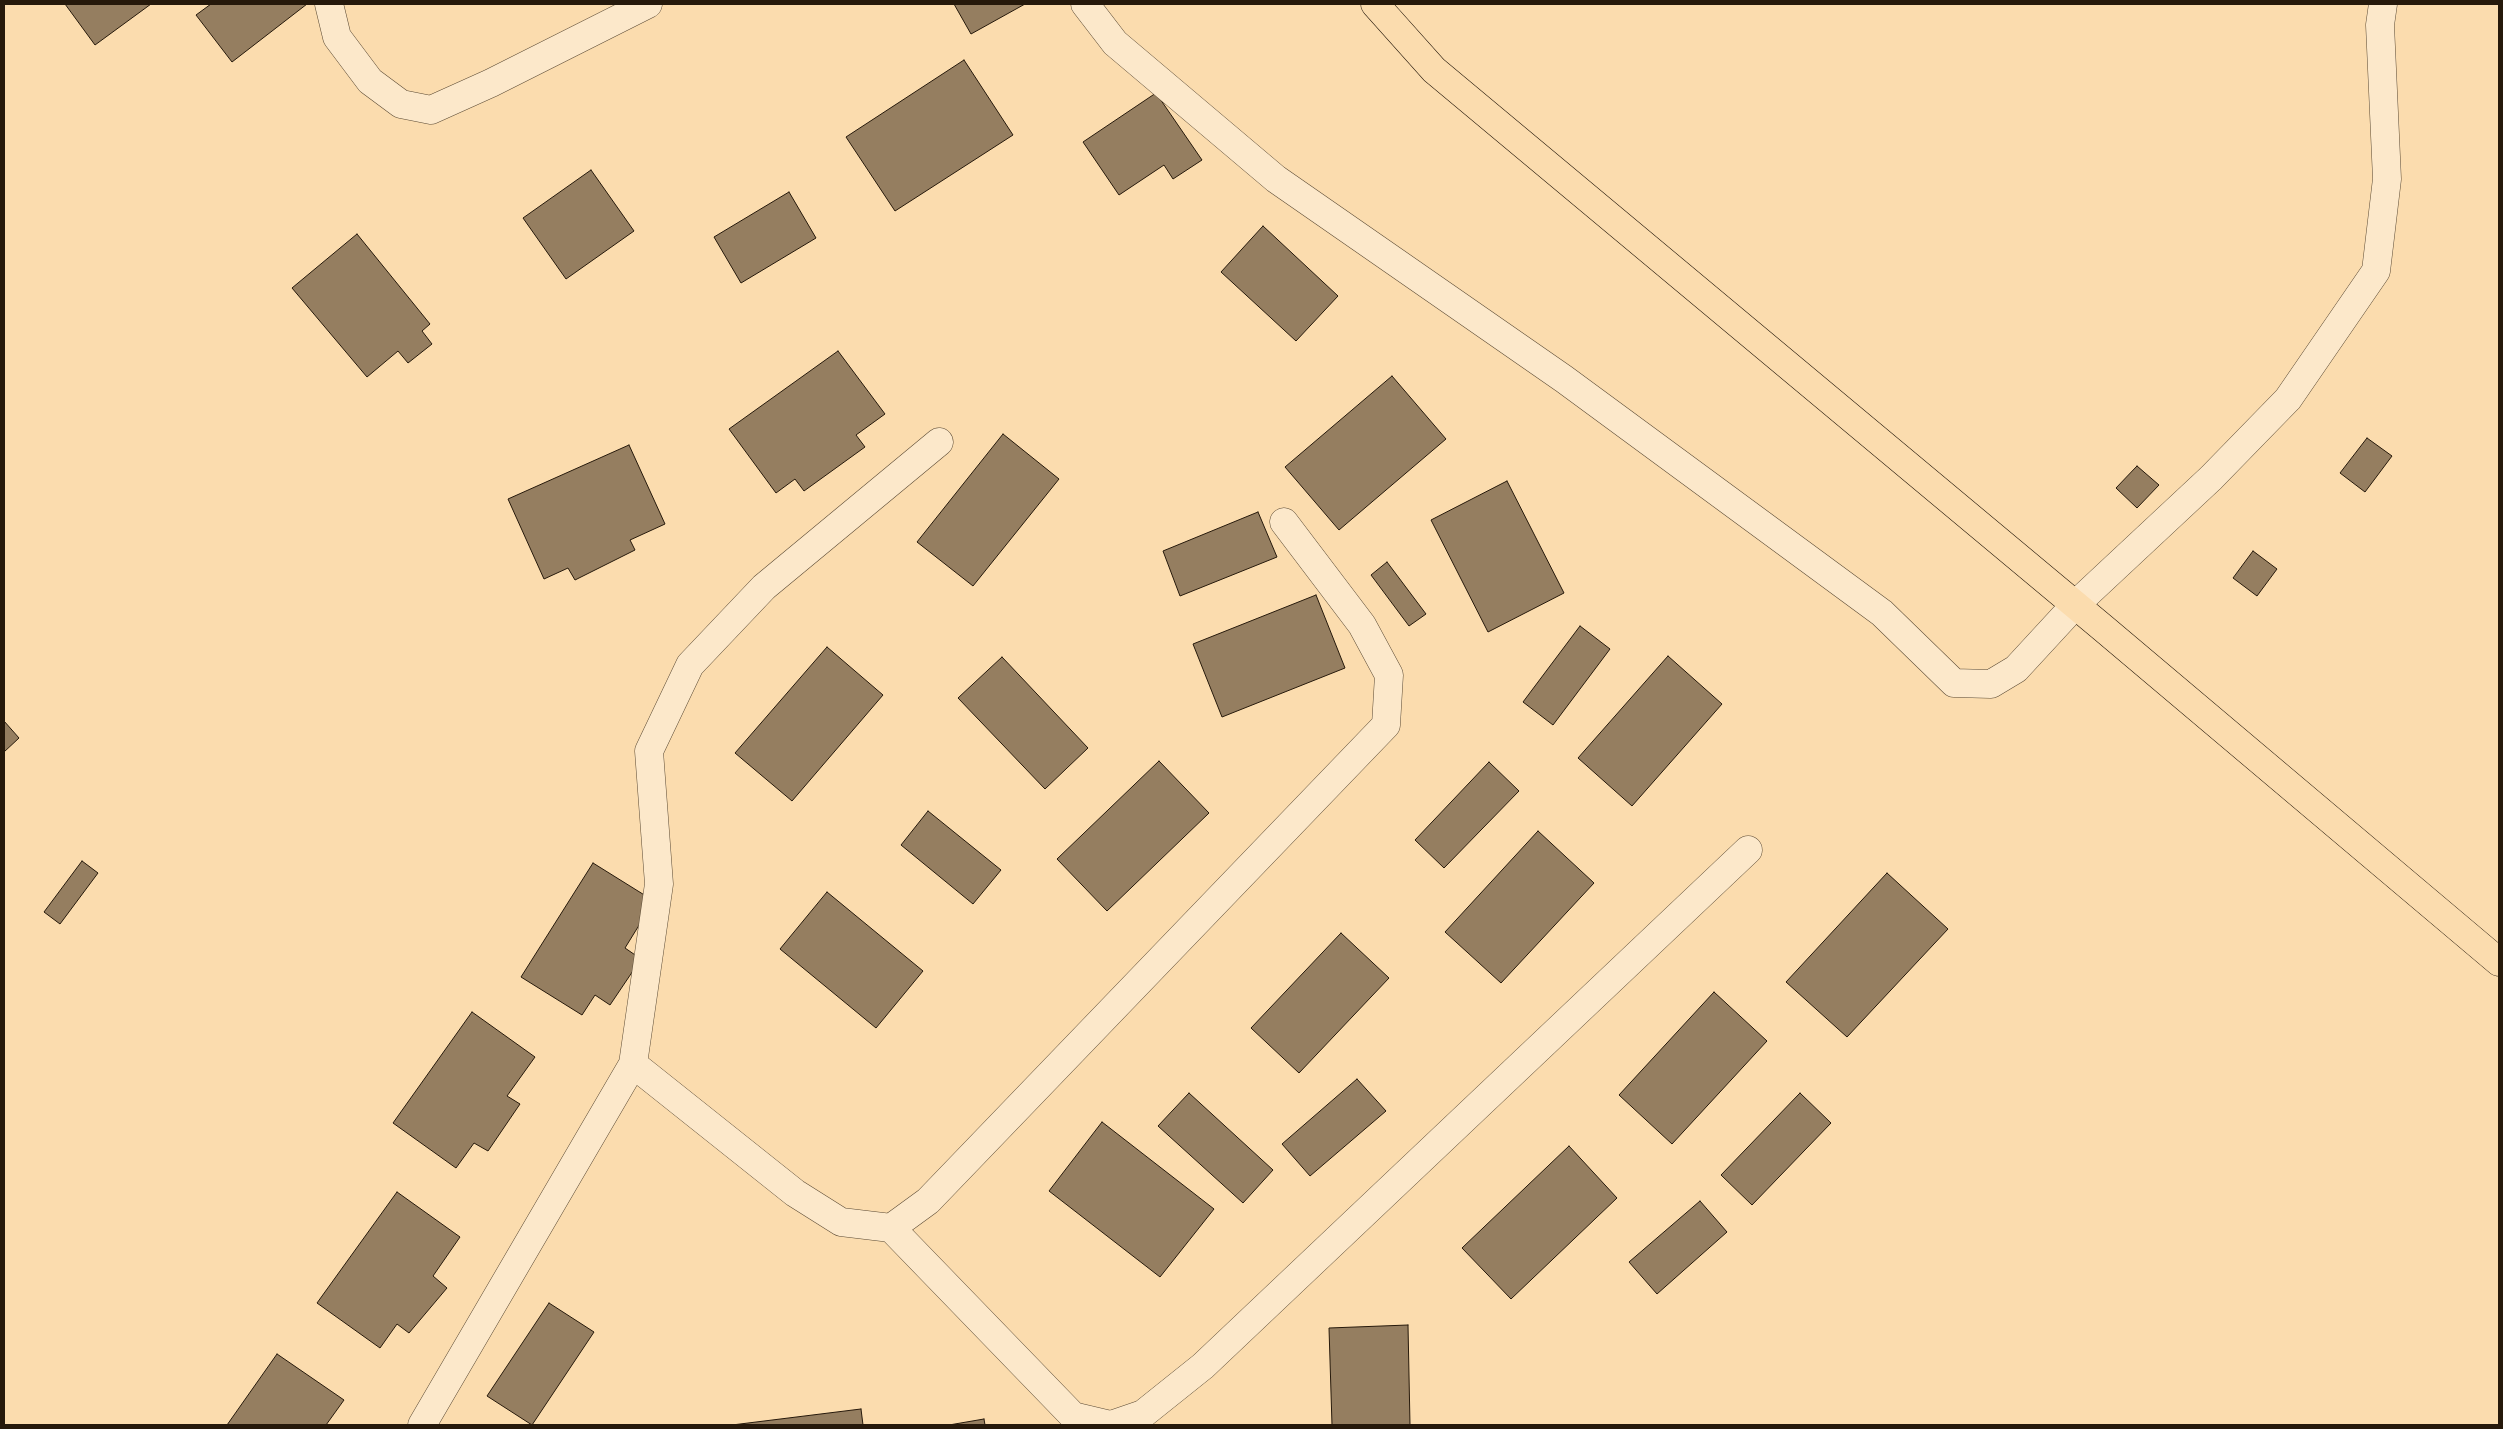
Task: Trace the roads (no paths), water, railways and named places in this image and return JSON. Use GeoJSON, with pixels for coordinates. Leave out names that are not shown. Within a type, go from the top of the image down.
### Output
{"type":"FeatureCollection","features":[{"type":"Feature","properties":{"kind":"main road"},"geometry":{"type":"LineString","coordinates":[[1375,4],[1434,70],[2499,962]]}},
{"type":"Feature","properties":{"kind":"street"},"geometry":{"type":"LineString","coordinates":[[329,4],[337,37],[370,81],[401,104],[431,110],[491,83],[648,4]]}},
{"type":"Feature","properties":{"kind":"street"},"geometry":{"type":"LineString","coordinates":[[1085,4],[1115,43],[1276,179],[1564,379],[1882,613],[1954,683],[1991,684],[2016,669],[2075,605],[2211,478],[2288,399],[2376,271],[2387,180],[2380,25],[2384,4]]}},
{"type":"Feature","properties":{"kind":"street"},"geometry":{"type":"LineString","coordinates":[[422,1425],[633,1064],[659,884],[649,750],[690,664],[764,587],[939,442]]}},
{"type":"Feature","properties":{"kind":"street"},"geometry":{"type":"LineString","coordinates":[[891,1228],[928,1201],[1386,725],[1389,675],[1362,625],[1284,522]]}},
{"type":"Feature","properties":{"kind":"street"},"geometry":{"type":"LineString","coordinates":[[633,1064],[795,1193],[841,1222],[891,1228],[1072,1416],[1111,1425],[1143,1414],[1203,1366],[1748,850]]}}]}
